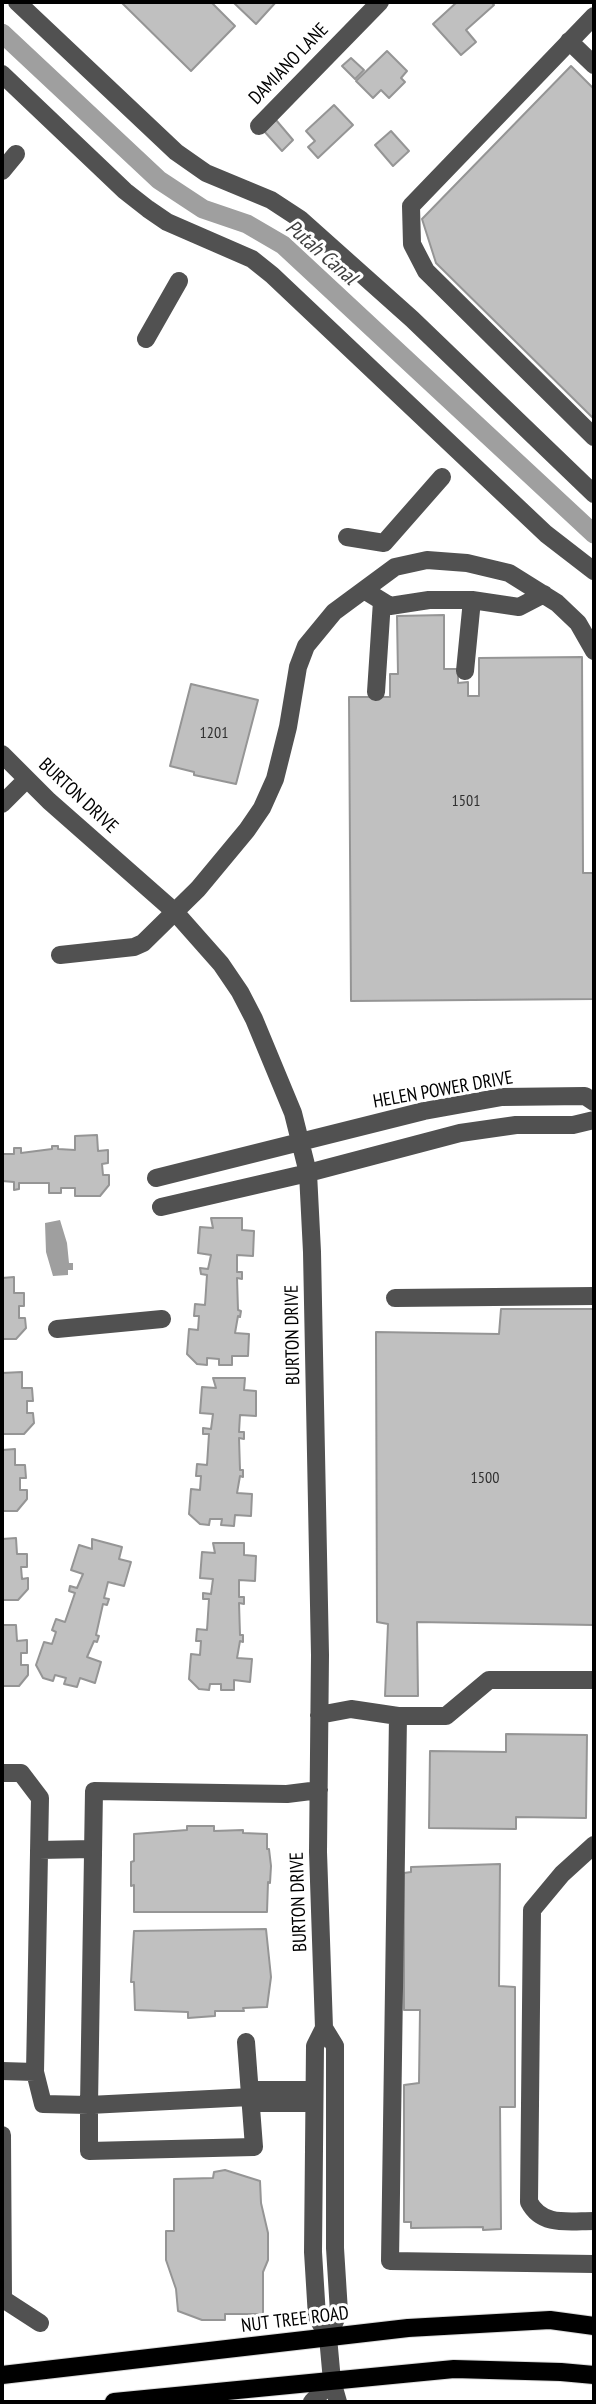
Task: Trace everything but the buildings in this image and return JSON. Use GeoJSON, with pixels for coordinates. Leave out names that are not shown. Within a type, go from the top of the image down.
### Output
{"type":"FeatureCollection","features":[{"type":"Feature","properties":{"kind":"main road","name":"NUT TREE ROAD"},"geometry":{"type":"LineString","coordinates":[[2,2375],[408,2328],[550,2320],[594,2326]]}},
{"type":"Feature","properties":{"kind":"main road"},"geometry":{"type":"LineString","coordinates":[[114,2402],[454,2369],[594,2375]]}},
{"type":"Feature","properties":{"kind":"street"},"geometry":{"type":"LineString","coordinates":[[17,2],[176,152],[206,173],[271,200],[300,219],[412,319],[594,494]]}},
{"type":"Feature","properties":{"kind":"street","name":"DAMIANO LANE"},"geometry":{"type":"LineString","coordinates":[[259,126],[380,2]]}},
{"type":"Feature","properties":{"kind":"street"},"geometry":{"type":"LineString","coordinates":[[594,16],[411,206],[412,244],[426,271],[594,437]]}},
{"type":"Feature","properties":{"kind":"street"},"geometry":{"type":"LineString","coordinates":[[569,41],[594,65]]}},
{"type":"Feature","properties":{"kind":"street"},"geometry":{"type":"LineString","coordinates":[[2,74],[125,191],[148,209],[167,222],[252,259],[272,275],[546,534],[594,571]]}},
{"type":"Feature","properties":{"kind":"street"},"geometry":{"type":"LineString","coordinates":[[2,171],[16,154]]}},
{"type":"Feature","properties":{"kind":"street"},"geometry":{"type":"LineString","coordinates":[[146,339],[179,281]]}},
{"type":"Feature","properties":{"kind":"street"},"geometry":{"type":"LineString","coordinates":[[347,537],[384,543],[442,477]]}},
{"type":"Feature","properties":{"kind":"street"},"geometry":{"type":"LineString","coordinates":[[60,955],[134,947],[143,943],[198,889],[247,830],[262,808],[275,779],[288,727],[298,667],[306,646],[334,612],[395,567],[427,559],[467,563],[509,573],[557,603],[578,623],[594,651]]}},
{"type":"Feature","properties":{"kind":"street"},"geometry":{"type":"LineString","coordinates":[[364,590],[390,606],[429,600],[472,600],[519,607],[544,594]]}},
{"type":"Feature","properties":{"kind":"street"},"geometry":{"type":"LineString","coordinates":[[465,671],[472,600]]}},
{"type":"Feature","properties":{"kind":"street"},"geometry":{"type":"LineString","coordinates":[[376,692],[382,601]]}},
{"type":"Feature","properties":{"kind":"street","name":"BURTON DRIVE"},"geometry":{"type":"LineString","coordinates":[[2,754],[175,912],[221,964],[254,1019],[293,1113],[307,1173],[312,1267],[319,1715],[318,1852],[324,2028],[315,2046],[314,2265],[317,2317],[328,2337],[332,2381],[338,2402]]}},
{"type":"Feature","properties":{"kind":"street"},"geometry":{"type":"LineString","coordinates":[[2,804],[27,779]]}},
{"type":"Feature","properties":{"kind":"street","name":"HELEN POWER DRIVE"},"geometry":{"type":"LineString","coordinates":[[156,1178],[424,1111],[502,1097],[585,1096],[594,1102]]}},
{"type":"Feature","properties":{"kind":"street"},"geometry":{"type":"LineString","coordinates":[[161,1207],[460,1133],[516,1125],[573,1125],[594,1120]]}},
{"type":"Feature","properties":{"kind":"street"},"geometry":{"type":"LineString","coordinates":[[395,1298],[594,1296]]}},
{"type":"Feature","properties":{"kind":"street"},"geometry":{"type":"LineString","coordinates":[[57,1329],[162,1319]]}},
{"type":"Feature","properties":{"kind":"street"},"geometry":{"type":"LineString","coordinates":[[319,1715],[351,1709],[398,1716],[446,1716],[489,1680],[594,1681]]}},
{"type":"Feature","properties":{"kind":"street"},"geometry":{"type":"LineString","coordinates":[[398,1716],[390,2261],[594,2264]]}},
{"type":"Feature","properties":{"kind":"street"},"geometry":{"type":"LineString","coordinates":[[2,1773],[21,1773],[40,1798],[36,2071],[43,2104],[89,2105],[250,2097],[257,2090],[313,2097]]}},
{"type":"Feature","properties":{"kind":"street"},"geometry":{"type":"LineString","coordinates":[[246,2042],[254,2147],[89,2151],[94,1791],[287,1794],[319,1790]]}},
{"type":"Feature","properties":{"kind":"street"},"geometry":{"type":"LineString","coordinates":[[594,1845],[562,1874],[532,1910],[529,2202],[535,2214],[549,2220],[594,2221]]}},
{"type":"Feature","properties":{"kind":"street"},"geometry":{"type":"LineString","coordinates":[[39,1850],[93,1849]]}},
{"type":"Feature","properties":{"kind":"street","name":"BURTON DRIVE"},"geometry":{"type":"LineString","coordinates":[[324,2028],[335,2046],[335,2248],[340,2312],[328,2337]]}},
{"type":"Feature","properties":{"kind":"street"},"geometry":{"type":"LineString","coordinates":[[2,2071],[36,2071]]}},
{"type":"Feature","properties":{"kind":"street"},"geometry":{"type":"LineString","coordinates":[[2,2135],[2,2300],[40,2323]]}},
{"type":"Feature","properties":{"kind":"street"},"geometry":{"type":"LineString","coordinates":[[313,2402],[332,2381]]}},
{"type":"Feature","properties":{"kind":"shaded area"},"geometry":{"type":"Polygon","coordinates":[[[60,1220],[67,1243],[69,1263],[73,1263],[73,1270],[68,1270],[68,1275],[53,1276],[46,1252],[45,1223],[60,1220]]]}},
{"type":"Feature","properties":{"kind":"waterway","name":"Putah Canal"},"geometry":{"type":"LineString","coordinates":[[2,33],[159,180],[203,209],[247,224],[283,245],[594,534]]}}]}
